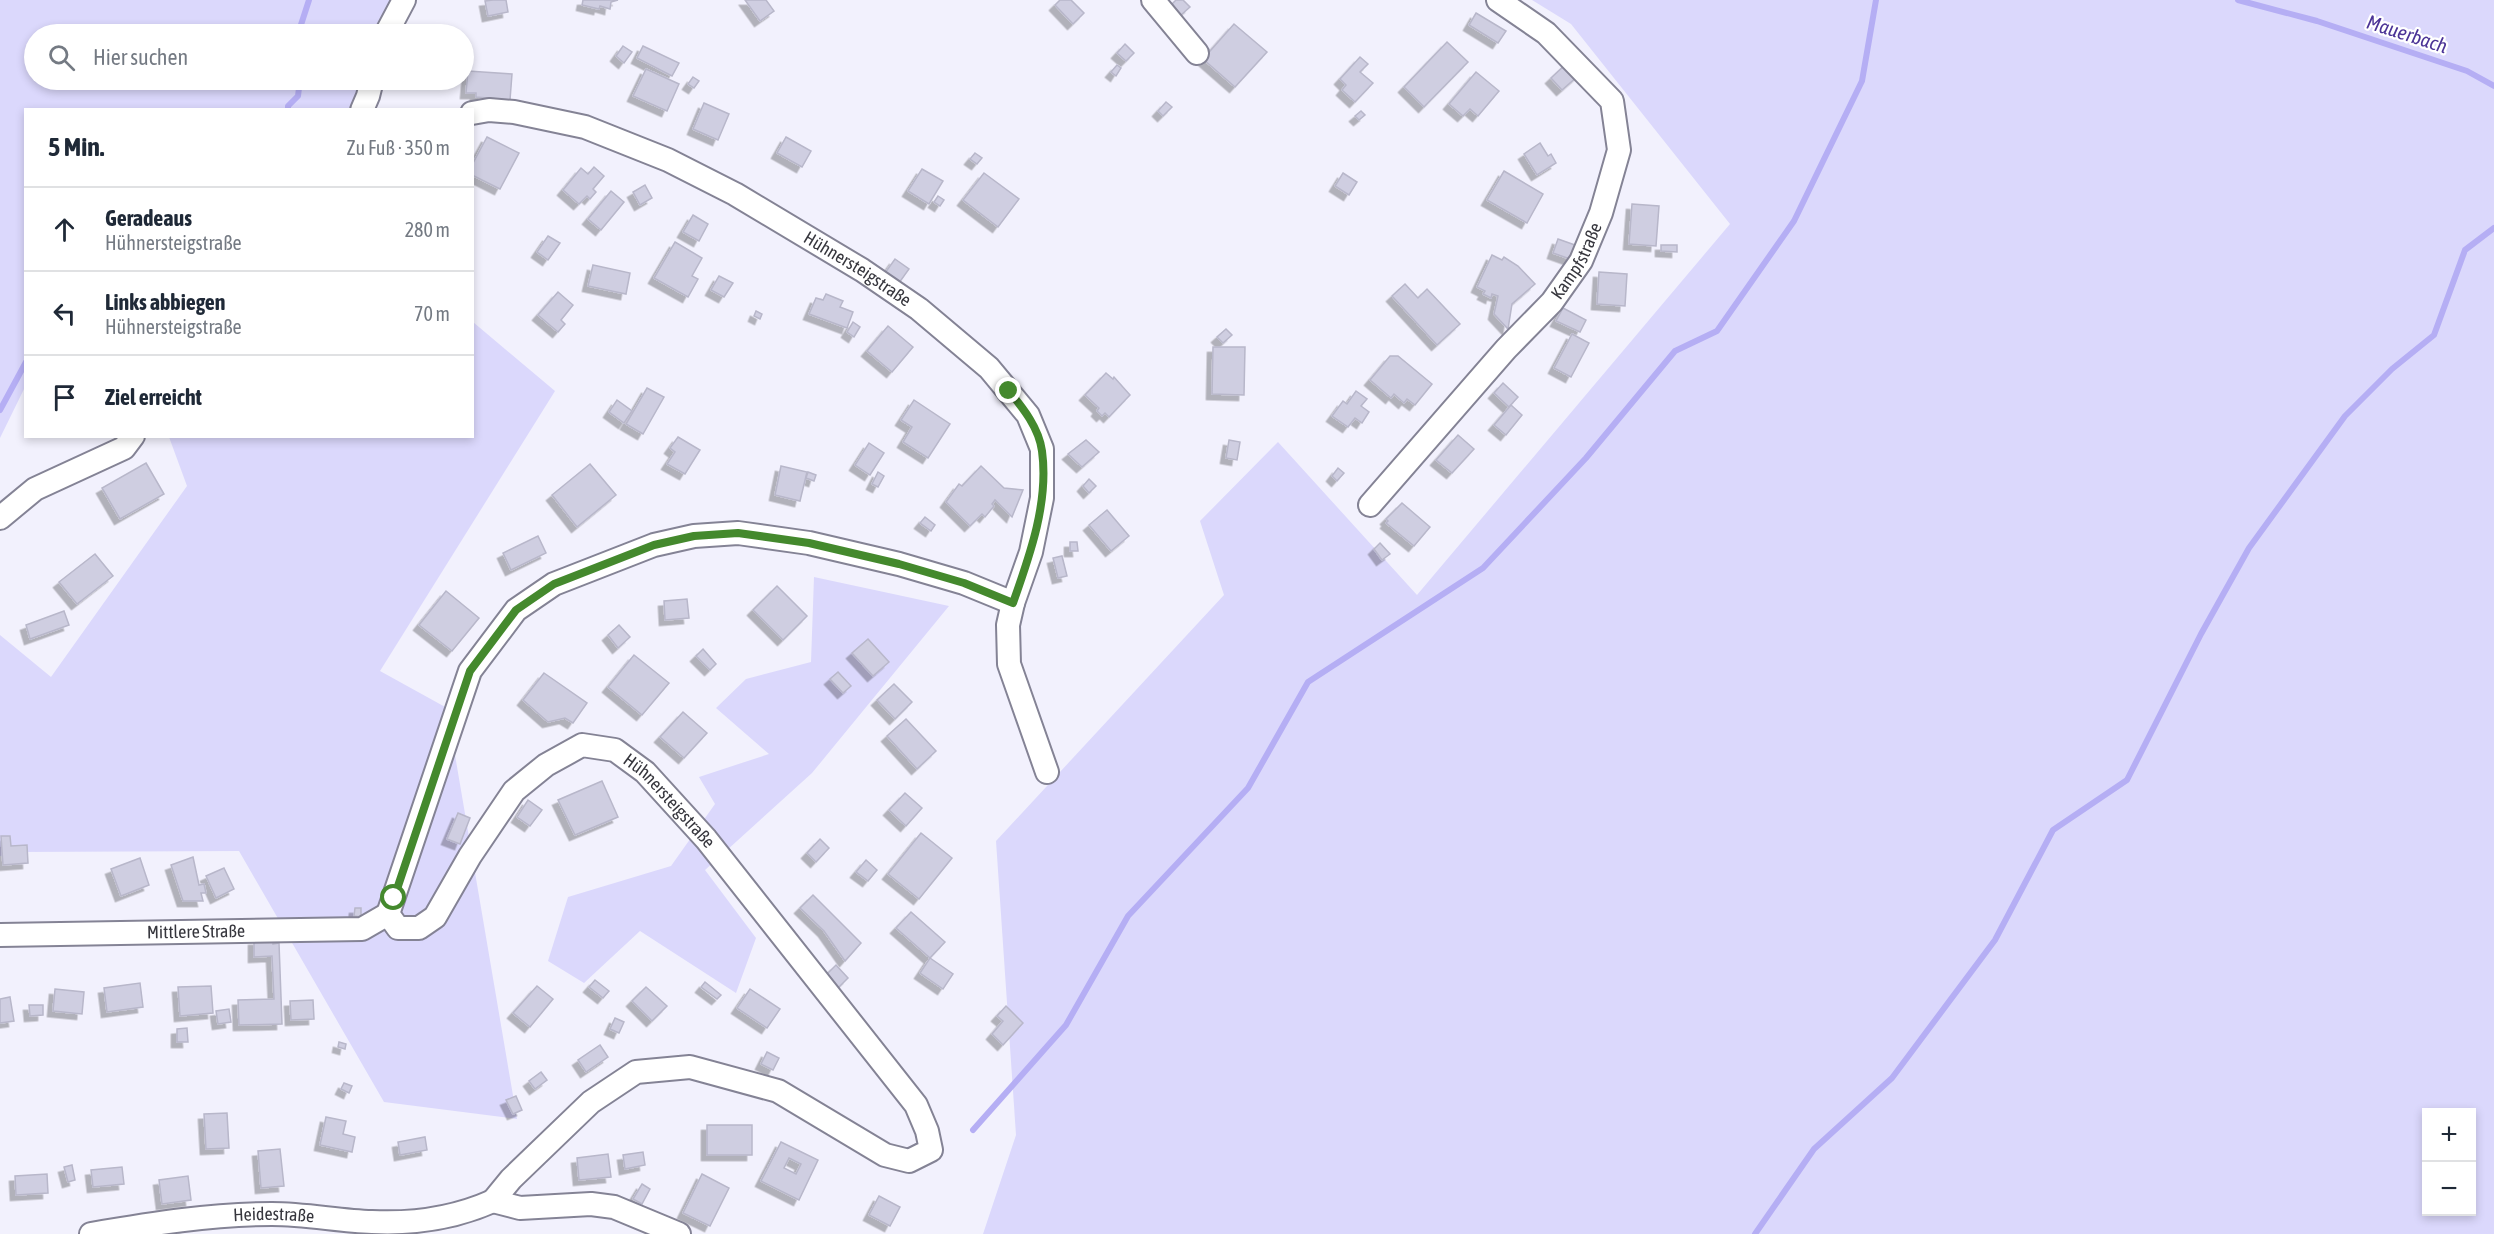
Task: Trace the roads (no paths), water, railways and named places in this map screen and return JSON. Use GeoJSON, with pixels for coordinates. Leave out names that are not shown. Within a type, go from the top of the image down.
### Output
{"type":"FeatureCollection","features":[{"type":"Feature","properties":{"kind":"street"},"geometry":{"type":"LineString","coordinates":[[391,24],[404,0]]}},
{"type":"Feature","properties":{"kind":"street"},"geometry":{"type":"LineString","coordinates":[[1153,0],[1197,53]]}},
{"type":"Feature","properties":{"kind":"street","name":"Kampfstraße"},"geometry":{"type":"LineString","coordinates":[[1370,506],[1506,349],[1552,302],[1581,261],[1601,213],[1619,150],[1612,101],[1546,33],[1498,0]]}},
{"type":"Feature","properties":{"kind":"street","name":"Hühnersteigstraße"},"geometry":{"type":"LineString","coordinates":[[474,113],[489,110],[514,112],[585,127],[668,160],[735,194],[862,270],[919,309],[989,368],[1028,415],[1042,449],[1042,498],[1031,552],[1013,603],[1008,626],[1009,664],[1047,771]]}},
{"type":"Feature","properties":{"kind":"street"},"geometry":{"type":"LineString","coordinates":[[0,518],[35,489],[124,448],[132,438]]}},
{"type":"Feature","properties":{"kind":"street"},"geometry":{"type":"LineString","coordinates":[[388,914],[470,671],[516,610],[554,584],[654,545],[694,536],[738,533],[809,543],[899,564],[964,583],[1013,603]]}},
{"type":"Feature","properties":{"kind":"street","name":"Hühnersteigstraße"},"geometry":{"type":"LineString","coordinates":[[388,914],[398,928],[419,928],[435,916],[470,856],[514,791],[546,765],[582,745],[615,750],[645,771],[706,839],[916,1105],[927,1131],[931,1150],[909,1161],[885,1155],[778,1091],[690,1067],[636,1072],[591,1102],[511,1179],[493,1201]]}},
{"type":"Feature","properties":{"kind":"street","name":"Mittlere Straße"},"geometry":{"type":"LineString","coordinates":[[0,935],[362,929],[388,914]]}},
{"type":"Feature","properties":{"kind":"street"},"geometry":{"type":"LineString","coordinates":[[493,1201],[520,1208],[591,1204],[614,1207],[679,1234]]}},
{"type":"Feature","properties":{"kind":"street","name":"Heidestraße"},"geometry":{"type":"LineString","coordinates":[[91,1234],[205,1217],[238,1215],[284,1214],[372,1222],[409,1222],[461,1213],[493,1201]]}},
{"type":"Feature","properties":{"kind":"waterway"},"geometry":{"type":"LineString","coordinates":[[301,24],[309,0]]}},
{"type":"Feature","properties":{"kind":"waterway"},"geometry":{"type":"LineString","coordinates":[[973,1130],[1066,1025],[1128,916],[1248,788],[1308,682],[1483,568],[1586,458],[1675,351],[1717,331],[1794,221],[1862,81],[1876,0]]}},
{"type":"Feature","properties":{"kind":"waterway","name":"Mauerbach"},"geometry":{"type":"LineString","coordinates":[[2238,0],[2317,21],[2467,71],[2494,86]]}},
{"type":"Feature","properties":{"kind":"waterway"},"geometry":{"type":"LineString","coordinates":[[288,108],[298,96],[299,90]]}},
{"type":"Feature","properties":{"kind":"waterway"},"geometry":{"type":"LineString","coordinates":[[1755,1234],[1814,1149],[1892,1078],[1995,940],[2053,830],[2127,780],[2201,634],[2249,548],[2345,416],[2392,369],[2434,335],[2465,250],[2494,228]]}},
{"type":"Feature","properties":{"kind":"waterway"},"geometry":{"type":"LineString","coordinates":[[0,410],[24,366]]}}]}
